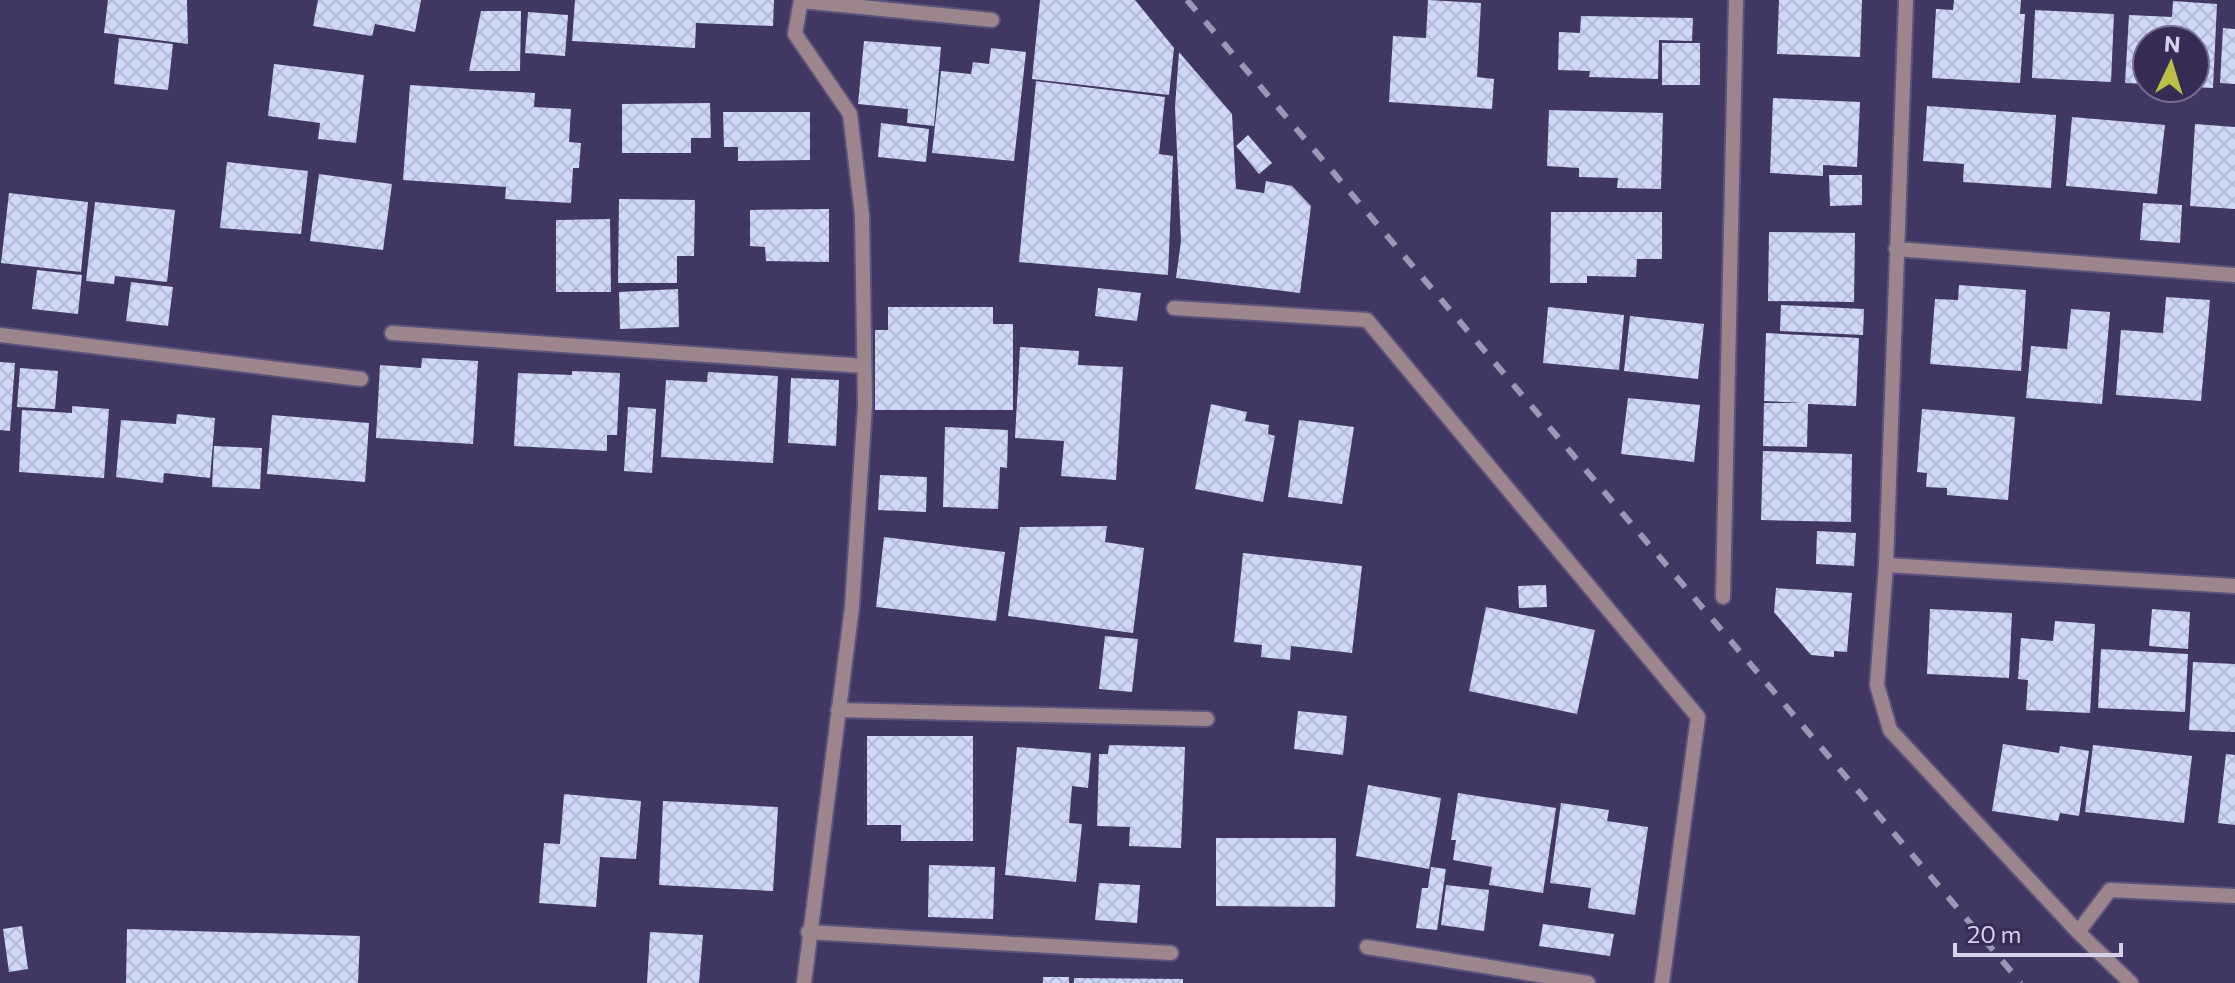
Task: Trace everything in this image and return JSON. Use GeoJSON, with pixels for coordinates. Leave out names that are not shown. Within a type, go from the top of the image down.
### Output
{"type":"FeatureCollection","features":[{"type":"Feature","properties":{"kind":"street"},"geometry":{"type":"LineString","coordinates":[[1723,597],[1736,0]]}},
{"type":"Feature","properties":{"kind":"street"},"geometry":{"type":"LineString","coordinates":[[1906,0],[1886,565],[1877,685],[1890,730],[2078,932],[2131,983]]}},
{"type":"Feature","properties":{"kind":"street"},"geometry":{"type":"LineString","coordinates":[[804,983],[808,932],[852,607],[865,405],[862,215],[850,114],[795,34],[801,1],[992,20]]}},
{"type":"Feature","properties":{"kind":"street"},"geometry":{"type":"LineString","coordinates":[[1896,249],[2235,275]]}},
{"type":"Feature","properties":{"kind":"street"},"geometry":{"type":"LineString","coordinates":[[1174,308],[1367,320],[1698,717],[1662,983]]}},
{"type":"Feature","properties":{"kind":"street"},"geometry":{"type":"LineString","coordinates":[[392,333],[864,366]]}},
{"type":"Feature","properties":{"kind":"street"},"geometry":{"type":"LineString","coordinates":[[0,335],[361,379]]}},
{"type":"Feature","properties":{"kind":"street"},"geometry":{"type":"LineString","coordinates":[[1886,565],[2235,586]]}},
{"type":"Feature","properties":{"kind":"street"},"geometry":{"type":"LineString","coordinates":[[838,710],[1207,719]]}},
{"type":"Feature","properties":{"kind":"street"},"geometry":{"type":"LineString","coordinates":[[2078,932],[2110,890],[2235,896]]}},
{"type":"Feature","properties":{"kind":"street"},"geometry":{"type":"LineString","coordinates":[[808,932],[1171,953]]}},
{"type":"Feature","properties":{"kind":"street"},"geometry":{"type":"LineString","coordinates":[[1367,947],[1588,983]]}},
{"type":"Feature","properties":{"kind":"building"},"geometry":{"type":"Polygon","coordinates":[[[108,0],[187,0],[188,44],[104,33],[108,0]]]}},
{"type":"Feature","properties":{"kind":"building"},"geometry":{"type":"Polygon","coordinates":[[[318,0],[421,0],[415,32],[375,24],[372,36],[313,26],[318,0]]]}},
{"type":"Feature","properties":{"kind":"building"},"geometry":{"type":"Polygon","coordinates":[[[575,0],[774,0],[773,26],[696,23],[695,48],[572,41],[575,0]]]}},
{"type":"Feature","properties":{"kind":"building"},"geometry":{"type":"Polygon","coordinates":[[[1040,0],[1135,0],[1174,48],[1169,95],[1032,79],[1040,0]]]}},
{"type":"Feature","properties":{"kind":"building"},"geometry":{"type":"Polygon","coordinates":[[[1428,0],[1481,3],[1477,77],[1494,79],[1492,109],[1389,102],[1393,36],[1426,38],[1428,0]]]}},
{"type":"Feature","properties":{"kind":"building"},"geometry":{"type":"Polygon","coordinates":[[[1779,0],[1862,0],[1860,57],[1777,54],[1779,0]]]}},
{"type":"Feature","properties":{"kind":"building"},"geometry":{"type":"Polygon","coordinates":[[[1954,0],[2021,0],[2020,14],[2025,14],[2020,83],[1932,78],[1936,9],[1953,10],[1954,0]]]}},
{"type":"Feature","properties":{"kind":"building"},"geometry":{"type":"Polygon","coordinates":[[[2173,1],[2217,4],[2213,88],[2211,24],[2131,24],[2131,83],[2125,83],[2129,15],[2172,17],[2173,1]]]}},
{"type":"Feature","properties":{"kind":"building"},"geometry":{"type":"Polygon","coordinates":[[[2035,10],[2114,14],[2111,82],[2032,78],[2035,10]]]}},
{"type":"Feature","properties":{"kind":"building"},"geometry":{"type":"Polygon","coordinates":[[[481,11],[521,11],[520,71],[469,71],[481,11]]]}},
{"type":"Feature","properties":{"kind":"building"},"geometry":{"type":"Polygon","coordinates":[[[528,12],[568,15],[565,56],[525,53],[528,12]]]}},
{"type":"Feature","properties":{"kind":"building"},"geometry":{"type":"Polygon","coordinates":[[[1581,16],[1693,18],[1692,41],[1659,40],[1658,79],[1589,77],[1590,71],[1558,70],[1559,32],[1580,33],[1581,16]]]}},
{"type":"Feature","properties":{"kind":"building"},"geometry":{"type":"Polygon","coordinates":[[[2223,28],[2235,29],[2235,84],[2220,83],[2223,28]]]}},
{"type":"Feature","properties":{"kind":"building"},"geometry":{"type":"Polygon","coordinates":[[[119,38],[173,44],[168,90],[114,84],[119,38]]]}},
{"type":"Feature","properties":{"kind":"building"},"geometry":{"type":"Polygon","coordinates":[[[864,41],[941,47],[934,126],[907,123],[908,109],[858,104],[864,41]]]}},
{"type":"Feature","properties":{"kind":"building"},"geometry":{"type":"Polygon","coordinates":[[[1662,43],[1700,43],[1700,85],[1662,85],[1662,43]]]}},
{"type":"Feature","properties":{"kind":"building"},"geometry":{"type":"Polygon","coordinates":[[[991,48],[1026,52],[1014,161],[932,153],[941,71],[971,74],[973,62],[989,64],[991,48]]]}},
{"type":"Feature","properties":{"kind":"building"},"geometry":{"type":"Polygon","coordinates":[[[1179,52],[1232,114],[1236,189],[1264,193],[1266,181],[1292,186],[1311,206],[1300,293],[1176,278],[1181,241],[1175,107],[1179,52]]]}},
{"type":"Feature","properties":{"kind":"building"},"geometry":{"type":"Polygon","coordinates":[[[274,64],[364,75],[356,143],[318,139],[320,123],[268,116],[274,64]]]}},
{"type":"Feature","properties":{"kind":"building"},"geometry":{"type":"Polygon","coordinates":[[[1036,81],[1165,97],[1159,154],[1173,156],[1168,275],[1019,262],[1036,81]]]}},
{"type":"Feature","properties":{"kind":"building"},"geometry":{"type":"Polygon","coordinates":[[[410,85],[535,93],[534,107],[571,109],[569,142],[581,143],[579,168],[573,168],[571,203],[505,199],[506,187],[403,180],[410,85]]]}},
{"type":"Feature","properties":{"kind":"building"},"geometry":{"type":"Polygon","coordinates":[[[1773,98],[1860,102],[1857,167],[1823,165],[1823,176],[1770,173],[1773,98]]]}},
{"type":"Feature","properties":{"kind":"building"},"geometry":{"type":"Polygon","coordinates":[[[710,103],[711,138],[691,138],[691,153],[622,153],[622,104],[710,103]]]}},
{"type":"Feature","properties":{"kind":"building"},"geometry":{"type":"Polygon","coordinates":[[[1927,106],[2056,115],[2051,188],[1963,182],[1964,164],[1923,161],[1927,106]]]}},
{"type":"Feature","properties":{"kind":"building"},"geometry":{"type":"Polygon","coordinates":[[[1549,110],[1663,113],[1661,189],[1617,188],[1618,178],[1579,177],[1579,168],[1547,166],[1549,110]]]}},
{"type":"Feature","properties":{"kind":"building"},"geometry":{"type":"Polygon","coordinates":[[[723,112],[810,112],[810,160],[738,161],[738,147],[724,147],[723,112]]]}},
{"type":"Feature","properties":{"kind":"building"},"geometry":{"type":"Polygon","coordinates":[[[2072,117],[2165,125],[2157,194],[2066,186],[2072,117]]]}},
{"type":"Feature","properties":{"kind":"building"},"geometry":{"type":"Polygon","coordinates":[[[881,123],[929,129],[926,162],[878,157],[881,123]]]}},
{"type":"Feature","properties":{"kind":"building"},"geometry":{"type":"Polygon","coordinates":[[[2195,124],[2235,127],[2235,209],[2190,206],[2195,124]]]}},
{"type":"Feature","properties":{"kind":"building"},"geometry":{"type":"Polygon","coordinates":[[[1248,135],[1272,163],[1259,174],[1236,146],[1248,135]]]}},
{"type":"Feature","properties":{"kind":"building"},"geometry":{"type":"Polygon","coordinates":[[[227,162],[308,171],[301,234],[220,228],[227,162]]]}},
{"type":"Feature","properties":{"kind":"building"},"geometry":{"type":"Polygon","coordinates":[[[319,174],[392,184],[383,250],[310,241],[319,174]]]}},
{"type":"Feature","properties":{"kind":"building"},"geometry":{"type":"Polygon","coordinates":[[[1829,175],[1862,175],[1862,205],[1830,206],[1829,175]]]}},
{"type":"Feature","properties":{"kind":"building"},"geometry":{"type":"Polygon","coordinates":[[[9,193],[88,202],[81,272],[1,263],[9,193]]]}},
{"type":"Feature","properties":{"kind":"building"},"geometry":{"type":"Polygon","coordinates":[[[619,199],[695,200],[694,256],[677,256],[677,283],[618,283],[619,199]]]}},
{"type":"Feature","properties":{"kind":"building"},"geometry":{"type":"Polygon","coordinates":[[[95,202],[175,210],[167,282],[115,276],[114,284],[86,281],[95,202]]]}},
{"type":"Feature","properties":{"kind":"building"},"geometry":{"type":"Polygon","coordinates":[[[2143,203],[2182,205],[2180,243],[2140,240],[2143,203]]]}},
{"type":"Feature","properties":{"kind":"building"},"geometry":{"type":"Polygon","coordinates":[[[829,209],[829,262],[766,261],[765,247],[750,246],[750,210],[829,209]]]}},
{"type":"Feature","properties":{"kind":"building"},"geometry":{"type":"Polygon","coordinates":[[[1551,212],[1662,212],[1662,259],[1637,259],[1636,277],[1587,276],[1587,283],[1550,283],[1551,212]]]}},
{"type":"Feature","properties":{"kind":"building"},"geometry":{"type":"Polygon","coordinates":[[[610,219],[611,292],[556,292],[556,220],[610,219]]]}},
{"type":"Feature","properties":{"kind":"building"},"geometry":{"type":"Polygon","coordinates":[[[1769,232],[1855,233],[1854,302],[1768,301],[1769,232]]]}},
{"type":"Feature","properties":{"kind":"building"},"geometry":{"type":"Polygon","coordinates":[[[37,270],[82,275],[78,314],[32,309],[37,270]]]}},
{"type":"Feature","properties":{"kind":"building"},"geometry":{"type":"Polygon","coordinates":[[[131,282],[173,287],[168,326],[126,321],[131,282]]]}},
{"type":"Feature","properties":{"kind":"building"},"geometry":{"type":"Polygon","coordinates":[[[1959,285],[2026,290],[2021,371],[1930,364],[1935,299],[1958,300],[1959,285]]]}},
{"type":"Feature","properties":{"kind":"building"},"geometry":{"type":"Polygon","coordinates":[[[1098,288],[1141,293],[1137,321],[1095,316],[1098,288]]]}},
{"type":"Feature","properties":{"kind":"building"},"geometry":{"type":"Polygon","coordinates":[[[678,289],[679,327],[620,329],[619,292],[678,289]]]}},
{"type":"Feature","properties":{"kind":"building"},"geometry":{"type":"Polygon","coordinates":[[[2166,297],[2210,300],[2201,401],[2116,395],[2121,330],[2163,333],[2166,297]]]}},
{"type":"Feature","properties":{"kind":"building"},"geometry":{"type":"Polygon","coordinates":[[[1781,305],[1864,309],[1863,335],[1780,331],[1781,305]]]}},
{"type":"Feature","properties":{"kind":"building"},"geometry":{"type":"Polygon","coordinates":[[[888,307],[993,307],[993,324],[1013,324],[1013,410],[875,410],[875,330],[888,330],[888,307]]]}},
{"type":"Feature","properties":{"kind":"building"},"geometry":{"type":"Polygon","coordinates":[[[1548,307],[1624,315],[1619,370],[1543,363],[1548,307]]]}},
{"type":"Feature","properties":{"kind":"building"},"geometry":{"type":"Polygon","coordinates":[[[2071,309],[2110,312],[2102,404],[2026,398],[2031,346],[2067,349],[2071,309]]]}},
{"type":"Feature","properties":{"kind":"building"},"geometry":{"type":"Polygon","coordinates":[[[1630,316],[1704,324],[1698,379],[1624,371],[1630,316]]]}},
{"type":"Feature","properties":{"kind":"building"},"geometry":{"type":"Polygon","coordinates":[[[1766,333],[1859,338],[1856,406],[1808,404],[1807,447],[1763,446],[1764,403],[1802,403],[1764,401],[1766,333]]]}},
{"type":"Feature","properties":{"kind":"building"},"geometry":{"type":"Polygon","coordinates":[[[1020,347],[1079,351],[1078,365],[1123,367],[1116,480],[1061,476],[1064,441],[1015,438],[1020,347]]]}},
{"type":"Feature","properties":{"kind":"building"},"geometry":{"type":"Polygon","coordinates":[[[422,358],[478,361],[473,444],[376,438],[380,365],[421,368],[422,358]]]}},
{"type":"Feature","properties":{"kind":"building"},"geometry":{"type":"Polygon","coordinates":[[[0,362],[15,363],[10,431],[0,430],[0,362]]]}},
{"type":"Feature","properties":{"kind":"building"},"geometry":{"type":"Polygon","coordinates":[[[20,368],[58,371],[55,409],[17,407],[20,368]]]}},
{"type":"Feature","properties":{"kind":"building"},"geometry":{"type":"Polygon","coordinates":[[[572,371],[620,373],[617,435],[607,435],[607,451],[514,446],[518,373],[572,375],[572,371]]]}},
{"type":"Feature","properties":{"kind":"building"},"geometry":{"type":"Polygon","coordinates":[[[708,372],[778,376],[773,463],[661,457],[666,380],[707,382],[708,372]]]}},
{"type":"Feature","properties":{"kind":"building"},"geometry":{"type":"Polygon","coordinates":[[[791,378],[839,380],[836,446],[788,443],[791,378]]]}},
{"type":"Feature","properties":{"kind":"building"},"geometry":{"type":"Polygon","coordinates":[[[1628,398],[1700,405],[1694,462],[1621,454],[1628,398]]]}},
{"type":"Feature","properties":{"kind":"building"},"geometry":{"type":"Polygon","coordinates":[[[1211,404],[1247,412],[1245,421],[1269,425],[1268,434],[1275,436],[1263,502],[1195,489],[1211,404]]]}},
{"type":"Feature","properties":{"kind":"building"},"geometry":{"type":"Polygon","coordinates":[[[72,406],[109,409],[104,478],[19,472],[22,410],[72,413],[72,406]]]}},
{"type":"Feature","properties":{"kind":"building"},"geometry":{"type":"Polygon","coordinates":[[[628,407],[656,409],[652,473],[624,471],[628,407]]]}},
{"type":"Feature","properties":{"kind":"building"},"geometry":{"type":"Polygon","coordinates":[[[1922,409],[2015,417],[2008,500],[1947,495],[1947,488],[1926,487],[1927,473],[1917,472],[1922,409]]]}},
{"type":"Feature","properties":{"kind":"building"},"geometry":{"type":"Polygon","coordinates":[[[177,414],[215,418],[210,478],[164,473],[163,483],[116,477],[121,420],[176,424],[177,414]]]}},
{"type":"Feature","properties":{"kind":"building"},"geometry":{"type":"Polygon","coordinates":[[[272,415],[369,423],[365,482],[267,474],[272,415]]]}},
{"type":"Feature","properties":{"kind":"building"},"geometry":{"type":"Polygon","coordinates":[[[1299,420],[1354,427],[1342,504],[1288,497],[1299,420]]]}},
{"type":"Feature","properties":{"kind":"building"},"geometry":{"type":"Polygon","coordinates":[[[945,427],[1008,430],[1007,468],[1000,467],[998,509],[943,507],[945,427]]]}},
{"type":"Feature","properties":{"kind":"building"},"geometry":{"type":"Polygon","coordinates":[[[214,446],[262,448],[260,489],[212,487],[214,446]]]}},
{"type":"Feature","properties":{"kind":"building"},"geometry":{"type":"Polygon","coordinates":[[[1763,451],[1852,454],[1851,522],[1761,520],[1763,451]]]}},
{"type":"Feature","properties":{"kind":"building"},"geometry":{"type":"Polygon","coordinates":[[[880,475],[927,477],[926,512],[878,510],[880,475]]]}},
{"type":"Feature","properties":{"kind":"building"},"geometry":{"type":"Polygon","coordinates":[[[1107,526],[1105,542],[1144,548],[1133,633],[1008,616],[1020,527],[1107,526]]]}},
{"type":"Feature","properties":{"kind":"building"},"geometry":{"type":"Polygon","coordinates":[[[1817,531],[1856,533],[1854,566],[1816,564],[1817,531]]]}},
{"type":"Feature","properties":{"kind":"building"},"geometry":{"type":"Polygon","coordinates":[[[884,537],[1005,552],[996,621],[876,607],[884,537]]]}},
{"type":"Feature","properties":{"kind":"building"},"geometry":{"type":"Polygon","coordinates":[[[1243,553],[1362,566],[1352,653],[1291,646],[1290,660],[1261,657],[1262,645],[1234,642],[1243,553]]]}},
{"type":"Feature","properties":{"kind":"building"},"geometry":{"type":"Polygon","coordinates":[[[1546,585],[1547,607],[1519,608],[1518,586],[1546,585]]]}},
{"type":"Feature","properties":{"kind":"building"},"geometry":{"type":"Polygon","coordinates":[[[1776,588],[1852,593],[1847,652],[1834,651],[1834,657],[1811,655],[1774,612],[1776,588]]]}},
{"type":"Feature","properties":{"kind":"building"},"geometry":{"type":"Polygon","coordinates":[[[1486,607],[1595,630],[1577,714],[1469,691],[1486,607]]]}},
{"type":"Feature","properties":{"kind":"building"},"geometry":{"type":"Polygon","coordinates":[[[1930,609],[2012,613],[2009,678],[1927,674],[1930,609]]]}},
{"type":"Feature","properties":{"kind":"building"},"geometry":{"type":"Polygon","coordinates":[[[2152,609],[2190,612],[2188,649],[2149,646],[2152,609]]]}},
{"type":"Feature","properties":{"kind":"building"},"geometry":{"type":"Polygon","coordinates":[[[2055,621],[2095,624],[2090,713],[2026,710],[2028,680],[2018,679],[2021,638],[2053,641],[2055,621]]]}},
{"type":"Feature","properties":{"kind":"building"},"geometry":{"type":"Polygon","coordinates":[[[1105,636],[1138,639],[1132,692],[1099,689],[1105,636]]]}},
{"type":"Feature","properties":{"kind":"building"},"geometry":{"type":"Polygon","coordinates":[[[2101,649],[2188,654],[2185,712],[2098,708],[2101,649]]]}},
{"type":"Feature","properties":{"kind":"building"},"geometry":{"type":"Polygon","coordinates":[[[2193,662],[2235,664],[2235,732],[2189,730],[2193,662]]]}},
{"type":"Feature","properties":{"kind":"building"},"geometry":{"type":"Polygon","coordinates":[[[1298,711],[1347,716],[1343,755],[1294,749],[1298,711]]]}},
{"type":"Feature","properties":{"kind":"building"},"geometry":{"type":"Polygon","coordinates":[[[867,736],[973,736],[973,841],[901,841],[901,825],[867,825],[867,736]]]}},
{"type":"Feature","properties":{"kind":"building"},"geometry":{"type":"Polygon","coordinates":[[[2003,744],[2059,753],[2060,746],[2089,751],[2079,816],[2060,813],[2058,821],[1992,811],[2003,744]]]}},
{"type":"Feature","properties":{"kind":"building"},"geometry":{"type":"Polygon","coordinates":[[[1109,745],[1185,747],[1181,848],[1129,846],[1130,827],[1097,826],[1099,754],[1108,754],[1109,745]]]}},
{"type":"Feature","properties":{"kind":"building"},"geometry":{"type":"Polygon","coordinates":[[[2093,745],[2192,756],[2184,823],[2085,812],[2093,745]]]}},
{"type":"Feature","properties":{"kind":"building"},"geometry":{"type":"Polygon","coordinates":[[[1017,747],[1091,753],[1088,788],[1072,786],[1069,823],[1082,824],[1076,882],[1005,875],[1017,747]]]}},
{"type":"Feature","properties":{"kind":"building"},"geometry":{"type":"Polygon","coordinates":[[[2226,754],[2235,755],[2235,825],[2218,823],[2226,754]]]}},
{"type":"Feature","properties":{"kind":"building"},"geometry":{"type":"Polygon","coordinates":[[[1368,785],[1441,798],[1429,869],[1356,856],[1368,785]]]}},
{"type":"Feature","properties":{"kind":"building"},"geometry":{"type":"Polygon","coordinates":[[[1458,793],[1556,808],[1543,893],[1489,885],[1492,867],[1453,860],[1456,840],[1451,840],[1458,793]]]}},
{"type":"Feature","properties":{"kind":"building"},"geometry":{"type":"Polygon","coordinates":[[[564,794],[641,801],[636,859],[600,857],[596,907],[539,903],[544,843],[560,844],[564,794]]]}},
{"type":"Feature","properties":{"kind":"building"},"geometry":{"type":"Polygon","coordinates":[[[663,801],[778,807],[773,891],[659,885],[663,801]]]}},
{"type":"Feature","properties":{"kind":"building"},"geometry":{"type":"Polygon","coordinates":[[[1561,803],[1609,810],[1607,821],[1648,827],[1635,915],[1588,908],[1591,888],[1550,883],[1561,803]]]}},
{"type":"Feature","properties":{"kind":"building"},"geometry":{"type":"Polygon","coordinates":[[[1216,838],[1336,838],[1335,907],[1216,906],[1216,838]]]}},
{"type":"Feature","properties":{"kind":"building"},"geometry":{"type":"Polygon","coordinates":[[[929,865],[995,867],[993,919],[928,917],[929,865]]]}},
{"type":"Feature","properties":{"kind":"building"},"geometry":{"type":"Polygon","coordinates":[[[1431,867],[1446,869],[1437,930],[1416,928],[1422,888],[1428,888],[1431,867]]]}},
{"type":"Feature","properties":{"kind":"building"},"geometry":{"type":"Polygon","coordinates":[[[1099,883],[1140,885],[1137,923],[1095,920],[1099,883]]]}},
{"type":"Feature","properties":{"kind":"building"},"geometry":{"type":"Polygon","coordinates":[[[1446,885],[1489,890],[1484,931],[1441,925],[1446,885]]]}},
{"type":"Feature","properties":{"kind":"building"},"geometry":{"type":"Polygon","coordinates":[[[1543,924],[1614,934],[1610,956],[1539,946],[1543,924]]]}},
{"type":"Feature","properties":{"kind":"building"},"geometry":{"type":"Polygon","coordinates":[[[22,926],[28,969],[9,972],[3,929],[22,926]]]}},
{"type":"Feature","properties":{"kind":"building"},"geometry":{"type":"Polygon","coordinates":[[[127,929],[360,936],[358,983],[126,983],[127,929]]]}},
{"type":"Feature","properties":{"kind":"building"},"geometry":{"type":"Polygon","coordinates":[[[650,932],[703,935],[699,983],[647,983],[650,932]]]}},
{"type":"Feature","properties":{"kind":"building"},"geometry":{"type":"Polygon","coordinates":[[[1043,977],[1069,977],[1069,983],[1043,983],[1043,977]]]}},
{"type":"Feature","properties":{"kind":"building"},"geometry":{"type":"Polygon","coordinates":[[[1074,978],[1183,979],[1183,983],[1074,983],[1074,978]]]}},
{"type":"Feature","properties":{"kind":"railway"},"geometry":{"type":"LineString","coordinates":[[1187,0],[2021,983]]}}]}
